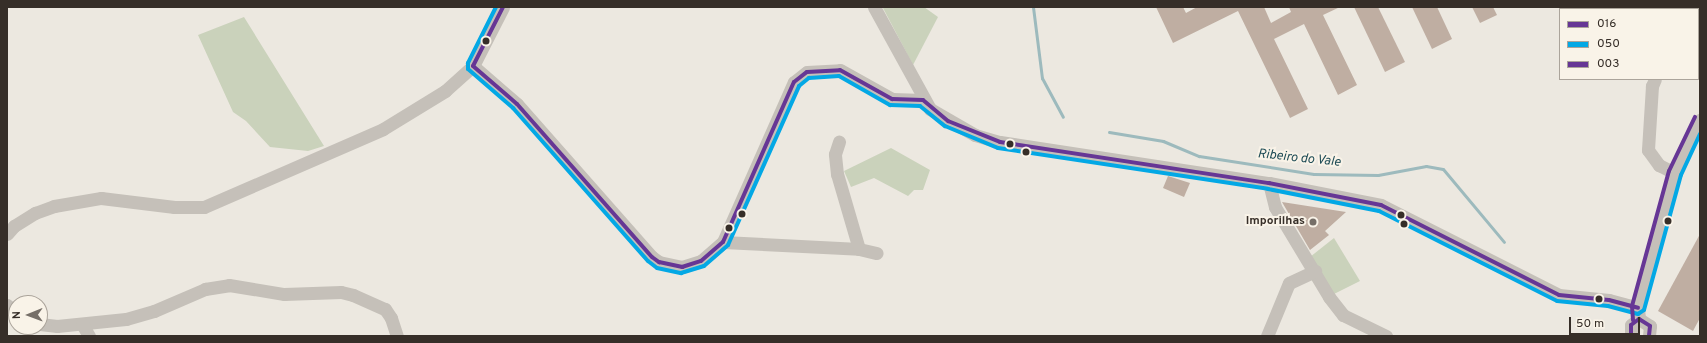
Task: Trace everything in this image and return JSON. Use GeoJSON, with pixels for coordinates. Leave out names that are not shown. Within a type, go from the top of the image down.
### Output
{"type":"FeatureCollection","features":[{"type":"Feature","properties":{"kind":"street"},"geometry":{"type":"LineString","coordinates":[[7,234],[14,226],[34,213],[54,206],[101,198],[193,208],[215,204],[382,129],[445,91],[473,66],[503,7]]}},
{"type":"Feature","properties":{"kind":"street"},"geometry":{"type":"LineString","coordinates":[[874,7],[889,30],[923,100],[948,121],[1000,142],[1269,184],[1381,205],[1559,295],[1609,300],[1638,314],[1648,323],[1652,335]]}},
{"type":"Feature","properties":{"kind":"street"},"geometry":{"type":"LineString","coordinates":[[473,66],[517,104],[652,257],[672,265],[691,266],[701,261],[723,242],[794,82],[807,72],[840,70],[892,99],[923,100]]}},
{"type":"Feature","properties":{"kind":"street"},"geometry":{"type":"LineString","coordinates":[[1655,80],[1652,86],[1648,150],[1659,165],[1675,174]]}},
{"type":"Feature","properties":{"kind":"street"},"geometry":{"type":"LineString","coordinates":[[1631,336],[1631,325],[1638,314],[1675,174],[1700,120]]}},
{"type":"Feature","properties":{"kind":"street"},"geometry":{"type":"LineString","coordinates":[[838,142],[835,154],[837,174],[859,249]]}},
{"type":"Feature","properties":{"kind":"street"},"geometry":{"type":"LineString","coordinates":[[1269,184],[1275,207],[1343,315],[1386,336]]}},
{"type":"Feature","properties":{"kind":"street"},"geometry":{"type":"LineString","coordinates":[[723,242],[859,249],[877,253]]}},
{"type":"Feature","properties":{"kind":"street"},"geometry":{"type":"LineString","coordinates":[[1267,336],[1289,283],[1315,271]]}},
{"type":"Feature","properties":{"kind":"street"},"geometry":{"type":"LineString","coordinates":[[48,324],[82,324],[140,315],[205,289],[229,285],[284,294],[341,292],[353,295],[385,309],[397,336]]}},
{"type":"Feature","properties":{"kind":"street"},"geometry":{"type":"LineString","coordinates":[[82,324],[89,336]]}},
{"type":"Feature","properties":{"kind":"green space"},"geometry":{"type":"Polygon","coordinates":[[[924,7],[938,17],[913,65],[883,8],[924,7]]]}},
{"type":"Feature","properties":{"kind":"green space"},"geometry":{"type":"Polygon","coordinates":[[[244,17],[324,146],[308,151],[270,147],[246,121],[233,112],[198,35],[244,17]]]}},
{"type":"Feature","properties":{"kind":"green space"},"geometry":{"type":"Polygon","coordinates":[[[891,148],[930,170],[923,190],[914,190],[908,196],[874,178],[851,187],[844,171],[891,148]]]}},
{"type":"Feature","properties":{"kind":"green space"},"geometry":{"type":"Polygon","coordinates":[[[1334,238],[1360,281],[1332,295],[1310,257],[1334,238]]]}},
{"type":"Feature","properties":{"kind":"building"},"geometry":{"type":"Polygon","coordinates":[[[1156,7],[1183,7],[1186,13],[1197,7],[1264,7],[1271,23],[1291,12],[1289,7],[1340,7],[1323,15],[1357,85],[1338,95],[1304,24],[1274,39],[1308,109],[1290,118],[1238,11],[1173,43],[1156,7]]]}},
{"type":"Feature","properties":{"kind":"building"},"geometry":{"type":"Polygon","coordinates":[[[1354,7],[1378,7],[1405,62],[1385,72],[1354,7]]]}},
{"type":"Feature","properties":{"kind":"building"},"geometry":{"type":"Polygon","coordinates":[[[1412,7],[1437,7],[1452,39],[1432,49],[1412,7]]]}},
{"type":"Feature","properties":{"kind":"building"},"geometry":{"type":"Polygon","coordinates":[[[1472,7],[1493,7],[1497,15],[1480,23],[1472,7]]]}},
{"type":"Feature","properties":{"kind":"building"},"geometry":{"type":"Polygon","coordinates":[[[1168,176],[1190,183],[1184,197],[1163,188],[1168,176]]]}},
{"type":"Feature","properties":{"kind":"building","name":"Imporilhas"},"geometry":{"type":"Polygon","coordinates":[[[1282,202],[1346,212],[1325,231],[1329,235],[1310,250],[1282,202]]]}},
{"type":"Feature","properties":{"kind":"building"},"geometry":{"type":"Polygon","coordinates":[[[1700,234],[1700,318],[1693,331],[1658,311],[1700,234]]]}},
{"type":"Feature","properties":{"kind":"waterway","name":"Ribeiro do Vale"},"geometry":{"type":"LineString","coordinates":[[1033,7],[1042,78],[1063,117]]}},
{"type":"Feature","properties":{"kind":"waterway","name":"Ribeiro do Vale"},"geometry":{"type":"LineString","coordinates":[[1109,132],[1163,141],[1199,156],[1314,174],[1378,175],[1426,166],[1443,169],[1504,242]]}},
{"type":"Feature","properties":{"kind":"transit line","name":"050"},"geometry":{"type":"LineString","coordinates":[[496,7],[468,63],[468,69],[513,108],[648,261],[657,268],[681,273],[704,266],[728,245],[799,86],[809,78],[839,76],[890,105],[920,106],[945,126],[998,148],[1268,189],[1379,211],[1557,301],[1608,306],[1638,314],[1644,310],[1681,175],[1700,134]]}},
{"type":"Feature","properties":{"kind":"transit line","name":"016"},"geometry":{"type":"LineString","coordinates":[[473,66],[503,7]]}},
{"type":"Feature","properties":{"kind":"transit line","name":"016"},"geometry":{"type":"LineString","coordinates":[[473,66],[517,104],[652,257],[659,262],[682,267],[701,261],[723,242],[794,82],[807,72],[840,70],[892,99],[923,100]]}},
{"type":"Feature","properties":{"kind":"transit line","name":"016"},"geometry":{"type":"LineString","coordinates":[[923,100],[948,121],[1000,142],[1269,183],[1381,205],[1559,295],[1609,300],[1638,308]]}},
{"type":"Feature","properties":{"kind":"transit line","name":"003"},"geometry":{"type":"LineString","coordinates":[[1633,320],[1632,306],[1669,171],[1695,117]]}},
{"type":"Feature","properties":{"kind":"transit line","name":"016"},"geometry":{"type":"LineString","coordinates":[[1631,336],[1631,325],[1639,319],[1650,326],[1649,336]]}},
{"type":"Feature","properties":{"kind":"place","name":"Imporilhas"},"geometry":{"type":"Point","coordinates":[1313,222]}}]}
